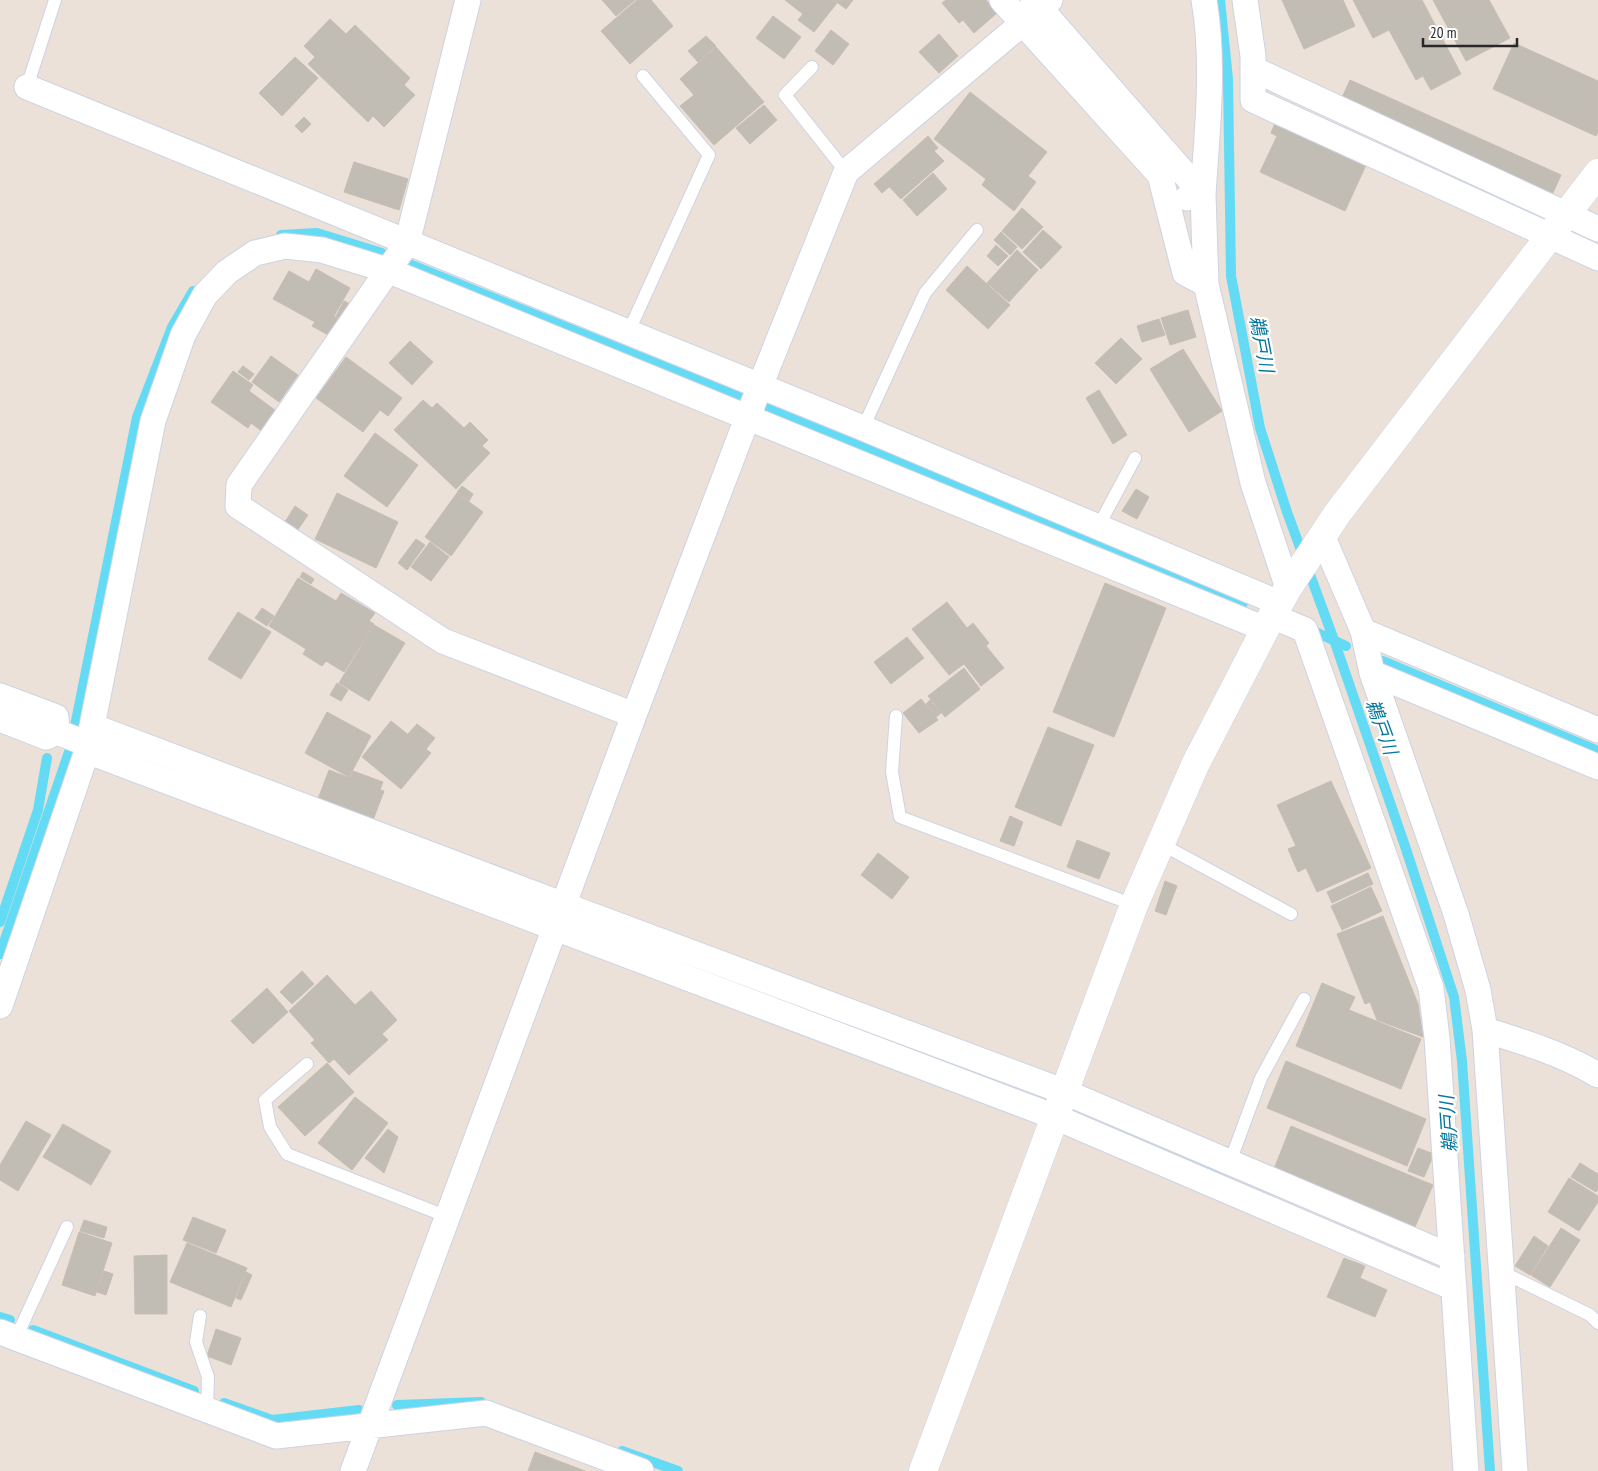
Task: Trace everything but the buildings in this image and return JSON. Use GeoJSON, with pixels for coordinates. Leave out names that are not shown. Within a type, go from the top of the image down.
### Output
{"type":"FeatureCollection","features":[{"type":"Feature","properties":{"kind":"street"},"geometry":{"type":"LineString","coordinates":[[468,0],[407,243],[239,486],[238,506],[443,641],[634,715]]}},
{"type":"Feature","properties":{"kind":"street"},"geometry":{"type":"LineString","coordinates":[[1002,0],[1036,8],[1203,195]]}},
{"type":"Feature","properties":{"kind":"street"},"geometry":{"type":"LineString","coordinates":[[1204,0],[1208,19],[1210,89],[1203,195],[1206,284],[1279,603]]}},
{"type":"Feature","properties":{"kind":"street"},"geometry":{"type":"LineString","coordinates":[[1245,0],[1253,56],[1253,100],[1598,258]]}},
{"type":"Feature","properties":{"kind":"street"},"geometry":{"type":"LineString","coordinates":[[353,1471],[634,715],[748,416],[846,172],[1036,8]]}},
{"type":"Feature","properties":{"kind":"street"},"geometry":{"type":"LineString","coordinates":[[1036,8],[1160,175],[1185,273],[1206,284]]}},
{"type":"Feature","properties":{"kind":"street"},"geometry":{"type":"LineString","coordinates":[[1253,69],[1598,229]]}},
{"type":"Feature","properties":{"kind":"street"},"geometry":{"type":"LineString","coordinates":[[27,86],[863,428],[1279,603],[1305,630],[1431,988],[1437,1038],[1466,1471]]}},
{"type":"Feature","properties":{"kind":"street"},"geometry":{"type":"LineString","coordinates":[[923,1471],[1134,905],[1195,765],[1279,603],[1319,540],[1598,173]]}},
{"type":"Feature","properties":{"kind":"street"},"geometry":{"type":"LineString","coordinates":[[1167,201],[1203,195]]}},
{"type":"Feature","properties":{"kind":"street"},"geometry":{"type":"LineString","coordinates":[[0,1006],[89,740],[153,421],[183,335],[205,295],[227,272],[256,253],[285,246],[322,250],[387,270],[748,416],[1279,603]]}},
{"type":"Feature","properties":{"kind":"street"},"geometry":{"type":"LineString","coordinates":[[1319,540],[1363,631],[1372,673],[1456,914],[1478,990],[1485,1030],[1515,1471]]}},
{"type":"Feature","properties":{"kind":"street"},"geometry":{"type":"LineString","coordinates":[[1363,631],[1598,730]]}},
{"type":"Feature","properties":{"kind":"street"},"geometry":{"type":"LineString","coordinates":[[1372,673],[1598,767]]}},
{"type":"Feature","properties":{"kind":"street"},"geometry":{"type":"LineString","coordinates":[[0,696],[56,717],[58,732]]}},
{"type":"Feature","properties":{"kind":"street"},"geometry":{"type":"LineString","coordinates":[[0,719],[46,737],[58,732],[89,740],[564,905],[1065,1092],[1452,1257]]}},
{"type":"Feature","properties":{"kind":"street"},"geometry":{"type":"LineString","coordinates":[[89,740],[555,929],[1055,1117],[1454,1288]]}},
{"type":"Feature","properties":{"kind":"street"},"geometry":{"type":"LineString","coordinates":[[1485,1030],[1523,1041],[1576,1062],[1598,1075]]}},
{"type":"Feature","properties":{"kind":"street"},"geometry":{"type":"LineString","coordinates":[[8,1335],[276,1436],[486,1413],[641,1471]]}},
{"type":"Feature","properties":{"kind":"lane"},"geometry":{"type":"LineString","coordinates":[[27,86],[55,0]]}},
{"type":"Feature","properties":{"kind":"lane"},"geometry":{"type":"LineString","coordinates":[[812,67],[785,95],[846,172]]}},
{"type":"Feature","properties":{"kind":"lane"},"geometry":{"type":"LineString","coordinates":[[628,332],[709,155],[642,76]]}},
{"type":"Feature","properties":{"kind":"lane"},"geometry":{"type":"LineString","coordinates":[[863,428],[925,293],[977,230]]}},
{"type":"Feature","properties":{"kind":"lane"},"geometry":{"type":"LineString","coordinates":[[1098,527],[1135,458]]}},
{"type":"Feature","properties":{"kind":"lane"},"geometry":{"type":"LineString","coordinates":[[896,716],[892,772],[900,817],[1134,905]]}},
{"type":"Feature","properties":{"kind":"lane"},"geometry":{"type":"LineString","coordinates":[[1161,844],[1291,914]]}},
{"type":"Feature","properties":{"kind":"lane"},"geometry":{"type":"LineString","coordinates":[[1230,1162],[1261,1078],[1304,999]]}},
{"type":"Feature","properties":{"kind":"lane"},"geometry":{"type":"LineString","coordinates":[[308,1064],[265,1100],[270,1127],[287,1154],[448,1217]]}},
{"type":"Feature","properties":{"kind":"lane"},"geometry":{"type":"LineString","coordinates":[[8,1335],[67,1227]]}},
{"type":"Feature","properties":{"kind":"lane"},"geometry":{"type":"LineString","coordinates":[[1502,1272],[1590,1315],[1598,1322]]}},
{"type":"Feature","properties":{"kind":"lane"},"geometry":{"type":"LineString","coordinates":[[200,1316],[196,1342],[208,1377],[207,1410]]}},
{"type":"Feature","properties":{"kind":"waterway","name":"鵜戸川"},"geometry":{"type":"LineString","coordinates":[[1220,0],[1228,79],[1231,276],[1260,428],[1287,512],[1334,640],[1406,849],[1454,997],[1462,1061],[1490,1471]]}},
{"type":"Feature","properties":{"kind":"waterway"},"geometry":{"type":"LineString","coordinates":[[1481,191],[1533,214]]}},
{"type":"Feature","properties":{"kind":"waterway"},"geometry":{"type":"LineString","coordinates":[[281,235],[317,233],[382,253]]}},
{"type":"Feature","properties":{"kind":"waterway"},"geometry":{"type":"LineString","coordinates":[[404,262],[742,398]]}},
{"type":"Feature","properties":{"kind":"waterway"},"geometry":{"type":"LineString","coordinates":[[74,731],[137,417],[172,327],[193,291]]}},
{"type":"Feature","properties":{"kind":"waterway"},"geometry":{"type":"LineString","coordinates":[[764,407],[1243,603]]}},
{"type":"Feature","properties":{"kind":"waterway"},"geometry":{"type":"LineString","coordinates":[[1309,629],[1346,646]]}},
{"type":"Feature","properties":{"kind":"waterway"},"geometry":{"type":"LineString","coordinates":[[1383,661],[1598,751]]}},
{"type":"Feature","properties":{"kind":"waterway"},"geometry":{"type":"LineString","coordinates":[[0,954],[71,746]]}},
{"type":"Feature","properties":{"kind":"waterway"},"geometry":{"type":"LineString","coordinates":[[0,922],[38,810],[47,758]]}},
{"type":"Feature","properties":{"kind":"waterway"},"geometry":{"type":"LineString","coordinates":[[905,1047],[1039,1097]]}},
{"type":"Feature","properties":{"kind":"waterway"},"geometry":{"type":"LineString","coordinates":[[1079,1112],[1215,1172]]}},
{"type":"Feature","properties":{"kind":"waterway"},"geometry":{"type":"LineString","coordinates":[[0,1317],[10,1320]]}},
{"type":"Feature","properties":{"kind":"waterway"},"geometry":{"type":"LineString","coordinates":[[33,1330],[194,1391]]}},
{"type":"Feature","properties":{"kind":"waterway"},"geometry":{"type":"LineString","coordinates":[[397,1405],[481,1402]]}},
{"type":"Feature","properties":{"kind":"waterway"},"geometry":{"type":"LineString","coordinates":[[224,1403],[272,1420],[359,1410]]}},
{"type":"Feature","properties":{"kind":"waterway"},"geometry":{"type":"LineString","coordinates":[[622,1451],[678,1471]]}}]}
